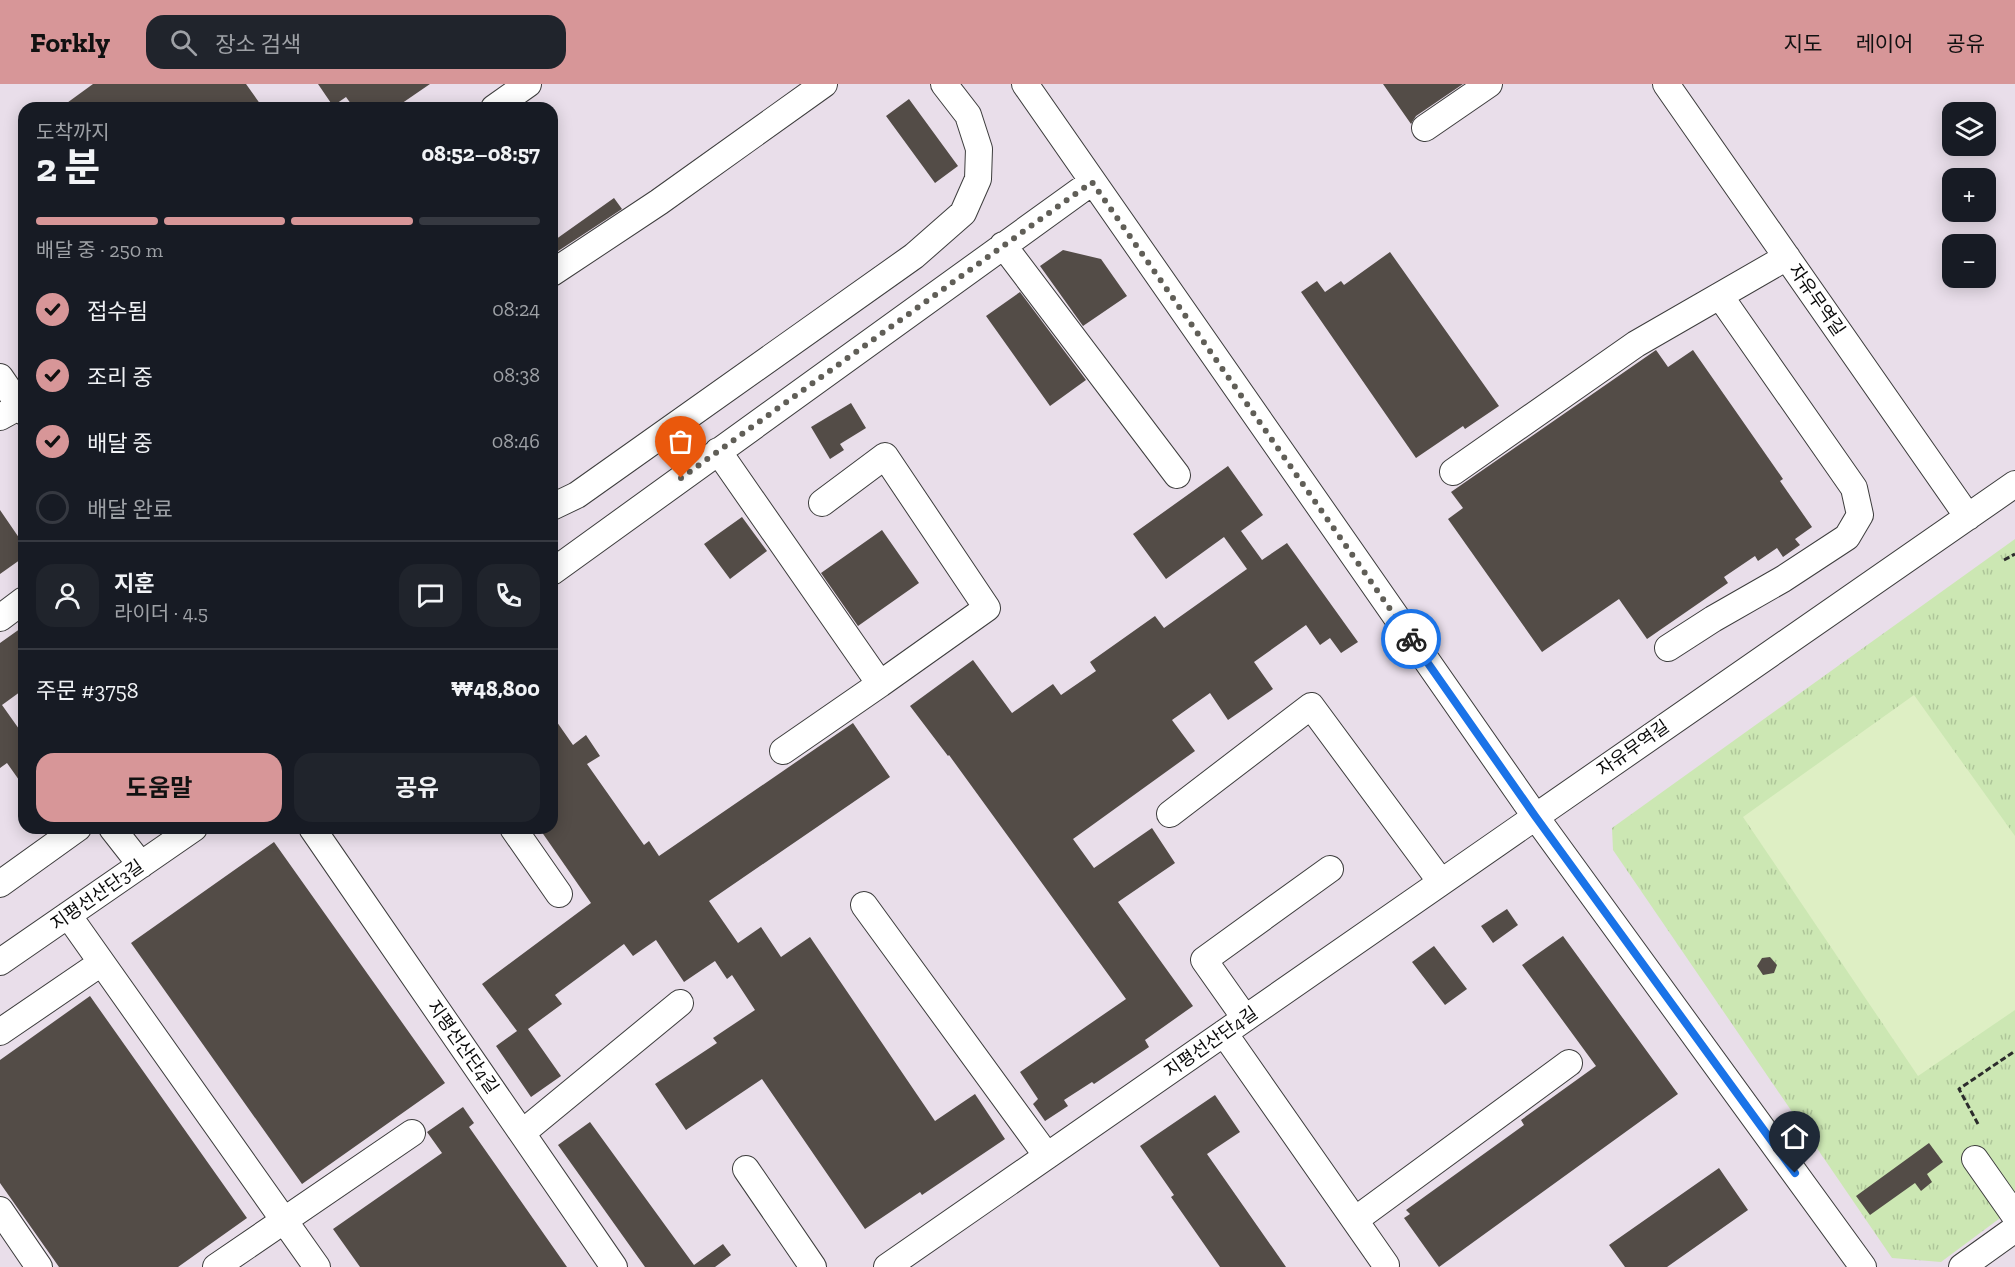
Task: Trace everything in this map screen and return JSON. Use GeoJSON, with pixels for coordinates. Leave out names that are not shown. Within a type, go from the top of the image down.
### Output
{"type":"FeatureCollection","features":[{"type":"Feature","properties":{"kind":"street"},"geometry":{"type":"LineString","coordinates":[[502,102],[528,84]]}},
{"type":"Feature","properties":{"kind":"street"},"geometry":{"type":"LineString","coordinates":[[558,269],[659,201],[824,84]]}},
{"type":"Feature","properties":{"kind":"street"},"geometry":{"type":"LineString","coordinates":[[558,504],[577,495],[914,256],[963,213],[978,179],[979,149],[968,116],[944,84]]}},
{"type":"Feature","properties":{"kind":"street"},"geometry":{"type":"LineString","coordinates":[[1025,84],[1535,816],[1863,1267]]}},
{"type":"Feature","properties":{"kind":"street"},"geometry":{"type":"LineString","coordinates":[[1425,128],[1489,84]]}},
{"type":"Feature","properties":{"kind":"street","name":"자유무역길"},"geometry":{"type":"LineString","coordinates":[[1666,84],[1968,517]]}},
{"type":"Feature","properties":{"kind":"street"},"geometry":{"type":"LineString","coordinates":[[558,568],[1092,182]]}},
{"type":"Feature","properties":{"kind":"street"},"geometry":{"type":"LineString","coordinates":[[1003,245],[1177,475]]}},
{"type":"Feature","properties":{"kind":"street"},"geometry":{"type":"LineString","coordinates":[[1454,472],[1636,344],[1787,257]]}},
{"type":"Feature","properties":{"kind":"street"},"geometry":{"type":"LineString","coordinates":[[1668,648],[1713,618],[1783,579],[1847,537],[1860,515],[1854,488],[1720,296]]}},
{"type":"Feature","properties":{"kind":"street"},"geometry":{"type":"LineString","coordinates":[[0,377],[15,412]]}},
{"type":"Feature","properties":{"kind":"street"},"geometry":{"type":"LineString","coordinates":[[718,452],[880,684]]}},
{"type":"Feature","properties":{"kind":"street"},"geometry":{"type":"LineString","coordinates":[[783,751],[987,608],[885,456],[822,503]]}},
{"type":"Feature","properties":{"kind":"street","name":"자유무역길"},"geometry":{"type":"LineString","coordinates":[[1535,816],[2015,484]]}},
{"type":"Feature","properties":{"kind":"street"},"geometry":{"type":"LineString","coordinates":[[0,618],[18,604]]}},
{"type":"Feature","properties":{"kind":"street"},"geometry":{"type":"LineString","coordinates":[[1170,814],[1311,706],[1441,882]]}},
{"type":"Feature","properties":{"kind":"street","name":"지평선산단4길"},"geometry":{"type":"LineString","coordinates":[[887,1267],[1535,816]]}},
{"type":"Feature","properties":{"kind":"street"},"geometry":{"type":"LineString","coordinates":[[0,884],[70,834]]}},
{"type":"Feature","properties":{"kind":"street"},"geometry":{"type":"LineString","coordinates":[[117,834],[141,865]]}},
{"type":"Feature","properties":{"kind":"street","name":"지평선산단3길"},"geometry":{"type":"LineString","coordinates":[[0,963],[185,834]]}},
{"type":"Feature","properties":{"kind":"street","name":"지평선산단4길"},"geometry":{"type":"LineString","coordinates":[[316,834],[614,1267]]}},
{"type":"Feature","properties":{"kind":"street"},"geometry":{"type":"LineString","coordinates":[[517,834],[559,894]]}},
{"type":"Feature","properties":{"kind":"street"},"geometry":{"type":"LineString","coordinates":[[1245,1018],[1204,960],[1329,869]]}},
{"type":"Feature","properties":{"kind":"street"},"geometry":{"type":"LineString","coordinates":[[864,905],[1047,1156]]}},
{"type":"Feature","properties":{"kind":"street"},"geometry":{"type":"LineString","coordinates":[[68,915],[317,1267]]}},
{"type":"Feature","properties":{"kind":"street"},"geometry":{"type":"LineString","coordinates":[[0,1032],[101,963]]}},
{"type":"Feature","properties":{"kind":"street"},"geometry":{"type":"LineString","coordinates":[[522,1133],[680,1003]]}},
{"type":"Feature","properties":{"kind":"street"},"geometry":{"type":"LineString","coordinates":[[1224,1033],[1386,1265]]}},
{"type":"Feature","properties":{"kind":"street"},"geometry":{"type":"LineString","coordinates":[[1355,1220],[1569,1063]]}},
{"type":"Feature","properties":{"kind":"street"},"geometry":{"type":"LineString","coordinates":[[216,1267],[412,1133]]}},
{"type":"Feature","properties":{"kind":"street"},"geometry":{"type":"LineString","coordinates":[[1975,1159],[2015,1216]]}},
{"type":"Feature","properties":{"kind":"street"},"geometry":{"type":"LineString","coordinates":[[746,1169],[813,1267]]}},
{"type":"Feature","properties":{"kind":"street"},"geometry":{"type":"LineString","coordinates":[[0,1210],[39,1267]]}},
{"type":"Feature","properties":{"kind":"street"},"geometry":{"type":"LineString","coordinates":[[1962,1267],[2015,1229]]}},
{"type":"Feature","properties":{"kind":"path"},"geometry":{"type":"LineString","coordinates":[[2004,560],[2015,554]]}},
{"type":"Feature","properties":{"kind":"path"},"geometry":{"type":"LineString","coordinates":[[1978,1124],[1959,1089],[2015,1051]]}},
{"type":"Feature","properties":{"kind":"shaded area"},"geometry":{"type":"Polygon","coordinates":[[[0,84],[2015,84],[2015,1267],[0,1267],[0,84]]]}},
{"type":"Feature","properties":{"kind":"green space"},"geometry":{"type":"Polygon","coordinates":[[[2015,539],[2015,1207],[1941,1262],[1892,1258],[1613,850],[1612,828],[2015,539]]]}},
{"type":"Feature","properties":{"kind":"green space"},"geometry":{"type":"Polygon","coordinates":[[[1914,695],[2015,836],[2015,1010],[1918,1076],[1743,817],[1914,695]]]}},
{"type":"Feature","properties":{"kind":"building"},"geometry":{"type":"Polygon","coordinates":[[[93,84],[246,84],[259,102],[68,102],[93,84]]]}},
{"type":"Feature","properties":{"kind":"building"},"geometry":{"type":"Polygon","coordinates":[[[318,84],[430,84],[404,102],[350,102],[346,97],[339,102],[330,102],[318,84]]]}},
{"type":"Feature","properties":{"kind":"building"},"geometry":{"type":"Polygon","coordinates":[[[1383,84],[1463,84],[1416,116],[1411,124],[1383,84]]]}},
{"type":"Feature","properties":{"kind":"building"},"geometry":{"type":"Polygon","coordinates":[[[909,99],[958,166],[935,183],[886,116],[909,99]]]}},
{"type":"Feature","properties":{"kind":"building"},"geometry":{"type":"Polygon","coordinates":[[[614,198],[622,209],[558,251],[558,238],[614,198]]]}},
{"type":"Feature","properties":{"kind":"building"},"geometry":{"type":"Polygon","coordinates":[[[1063,250],[1101,259],[1127,296],[1083,326],[1040,266],[1063,250]]]}},
{"type":"Feature","properties":{"kind":"building"},"geometry":{"type":"Polygon","coordinates":[[[1390,252],[1499,406],[1465,429],[1463,426],[1416,458],[1301,292],[1317,281],[1325,292],[1341,281],[1344,285],[1390,252]]]}},
{"type":"Feature","properties":{"kind":"building"},"geometry":{"type":"Polygon","coordinates":[[[1020,292],[1086,380],[1050,406],[986,316],[1020,292]]]}},
{"type":"Feature","properties":{"kind":"building"},"geometry":{"type":"Polygon","coordinates":[[[1656,350],[1668,367],[1693,350],[1783,479],[1780,481],[1812,527],[1795,539],[1800,545],[1783,557],[1777,548],[1758,561],[1755,556],[1724,577],[1728,583],[1647,639],[1619,599],[1542,652],[1448,519],[1463,508],[1451,492],[1656,350]]]}},
{"type":"Feature","properties":{"kind":"building"},"geometry":{"type":"Polygon","coordinates":[[[851,403],[866,428],[840,444],[844,450],[830,459],[811,427],[851,403]]]}},
{"type":"Feature","properties":{"kind":"building"},"geometry":{"type":"Polygon","coordinates":[[[1228,466],[1263,515],[1241,531],[1262,560],[1287,543],[1358,642],[1341,653],[1330,638],[1320,645],[1306,625],[1254,662],[1273,689],[1228,720],[1210,693],[1172,720],[1195,751],[1073,839],[1094,868],[1152,828],[1175,863],[1118,902],[1193,1006],[1145,1040],[1149,1047],[1094,1084],[1092,1082],[1064,1100],[1068,1106],[1045,1121],[1033,1104],[1038,1099],[1020,1072],[1126,999],[949,755],[910,706],[973,660],[1012,713],[1053,684],[1061,695],[1096,671],[1090,662],[1155,616],[1164,628],[1247,569],[1224,537],[1166,579],[1133,534],[1228,466]]]}},
{"type":"Feature","properties":{"kind":"building"},"geometry":{"type":"Polygon","coordinates":[[[0,510],[18,536],[18,561],[0,574],[0,510]]]}},
{"type":"Feature","properties":{"kind":"building"},"geometry":{"type":"Polygon","coordinates":[[[742,517],[767,551],[730,579],[704,544],[742,517]]]}},
{"type":"Feature","properties":{"kind":"building"},"geometry":{"type":"Polygon","coordinates":[[[882,530],[919,583],[858,626],[821,573],[882,530]]]}},
{"type":"Feature","properties":{"kind":"building"},"geometry":{"type":"Polygon","coordinates":[[[18,630],[18,693],[2,705],[18,728],[18,779],[7,763],[0,768],[0,643],[18,630]]]}},
{"type":"Feature","properties":{"kind":"building"},"geometry":{"type":"Polygon","coordinates":[[[853,723],[890,777],[709,901],[738,943],[761,927],[781,957],[810,937],[935,1121],[975,1094],[1005,1139],[922,1195],[920,1192],[865,1229],[762,1079],[686,1130],[655,1084],[717,1043],[713,1038],[755,1010],[732,975],[727,979],[715,961],[684,982],[656,940],[633,956],[624,944],[555,995],[562,1004],[528,1029],[561,1076],[531,1097],[496,1046],[517,1031],[482,984],[591,903],[543,834],[558,834],[558,724],[573,745],[586,735],[600,756],[587,764],[644,845],[649,841],[659,856],[853,723]]]}},
{"type":"Feature","properties":{"kind":"building"},"geometry":{"type":"Polygon","coordinates":[[[274,842],[445,1083],[302,1184],[131,943],[274,842]]]}},
{"type":"Feature","properties":{"kind":"building"},"geometry":{"type":"Polygon","coordinates":[[[1507,909],[1518,925],[1493,943],[1481,926],[1507,909]]]}},
{"type":"Feature","properties":{"kind":"building"},"geometry":{"type":"Polygon","coordinates":[[[1563,936],[1678,1094],[1439,1267],[1404,1218],[1410,1214],[1406,1210],[1524,1125],[1521,1120],[1596,1066],[1522,965],[1563,936]]]}},
{"type":"Feature","properties":{"kind":"building"},"geometry":{"type":"Polygon","coordinates":[[[1434,946],[1467,989],[1445,1005],[1412,962],[1434,946]]]}},
{"type":"Feature","properties":{"kind":"building"},"geometry":{"type":"Polygon","coordinates":[[[1770,957],[1777,965],[1774,973],[1763,975],[1757,966],[1762,958],[1770,957]]]}},
{"type":"Feature","properties":{"kind":"building"},"geometry":{"type":"Polygon","coordinates":[[[90,996],[247,1218],[178,1267],[59,1267],[0,1183],[0,1060],[90,996]]]}},
{"type":"Feature","properties":{"kind":"building"},"geometry":{"type":"Polygon","coordinates":[[[1215,1095],[1240,1132],[1207,1154],[1286,1267],[1220,1267],[1171,1197],[1174,1195],[1140,1146],[1215,1095]]]}},
{"type":"Feature","properties":{"kind":"building"},"geometry":{"type":"Polygon","coordinates":[[[463,1107],[474,1123],[469,1127],[567,1267],[360,1267],[333,1229],[442,1153],[427,1132],[463,1107]]]}},
{"type":"Feature","properties":{"kind":"building"},"geometry":{"type":"Polygon","coordinates":[[[590,1122],[694,1265],[723,1244],[731,1255],[715,1267],[645,1267],[558,1145],[590,1122]]]}},
{"type":"Feature","properties":{"kind":"building"},"geometry":{"type":"Polygon","coordinates":[[[1929,1143],[1943,1162],[1927,1174],[1932,1182],[1921,1191],[1915,1183],[1870,1215],[1856,1196],[1929,1143]]]}},
{"type":"Feature","properties":{"kind":"building"},"geometry":{"type":"Polygon","coordinates":[[[1719,1168],[1748,1210],[1667,1267],[1625,1267],[1609,1245],[1719,1168]]]}},
{"type":"Feature","properties":{"kind":"way so far"},"geometry":{"type":"LineString","coordinates":[[681,478],[1092,182],[1411,639]]}},
{"type":"Feature","properties":{"kind":"route"},"geometry":{"type":"LineString","coordinates":[[1411,639],[1535,816],[1795,1173]]}}]}
